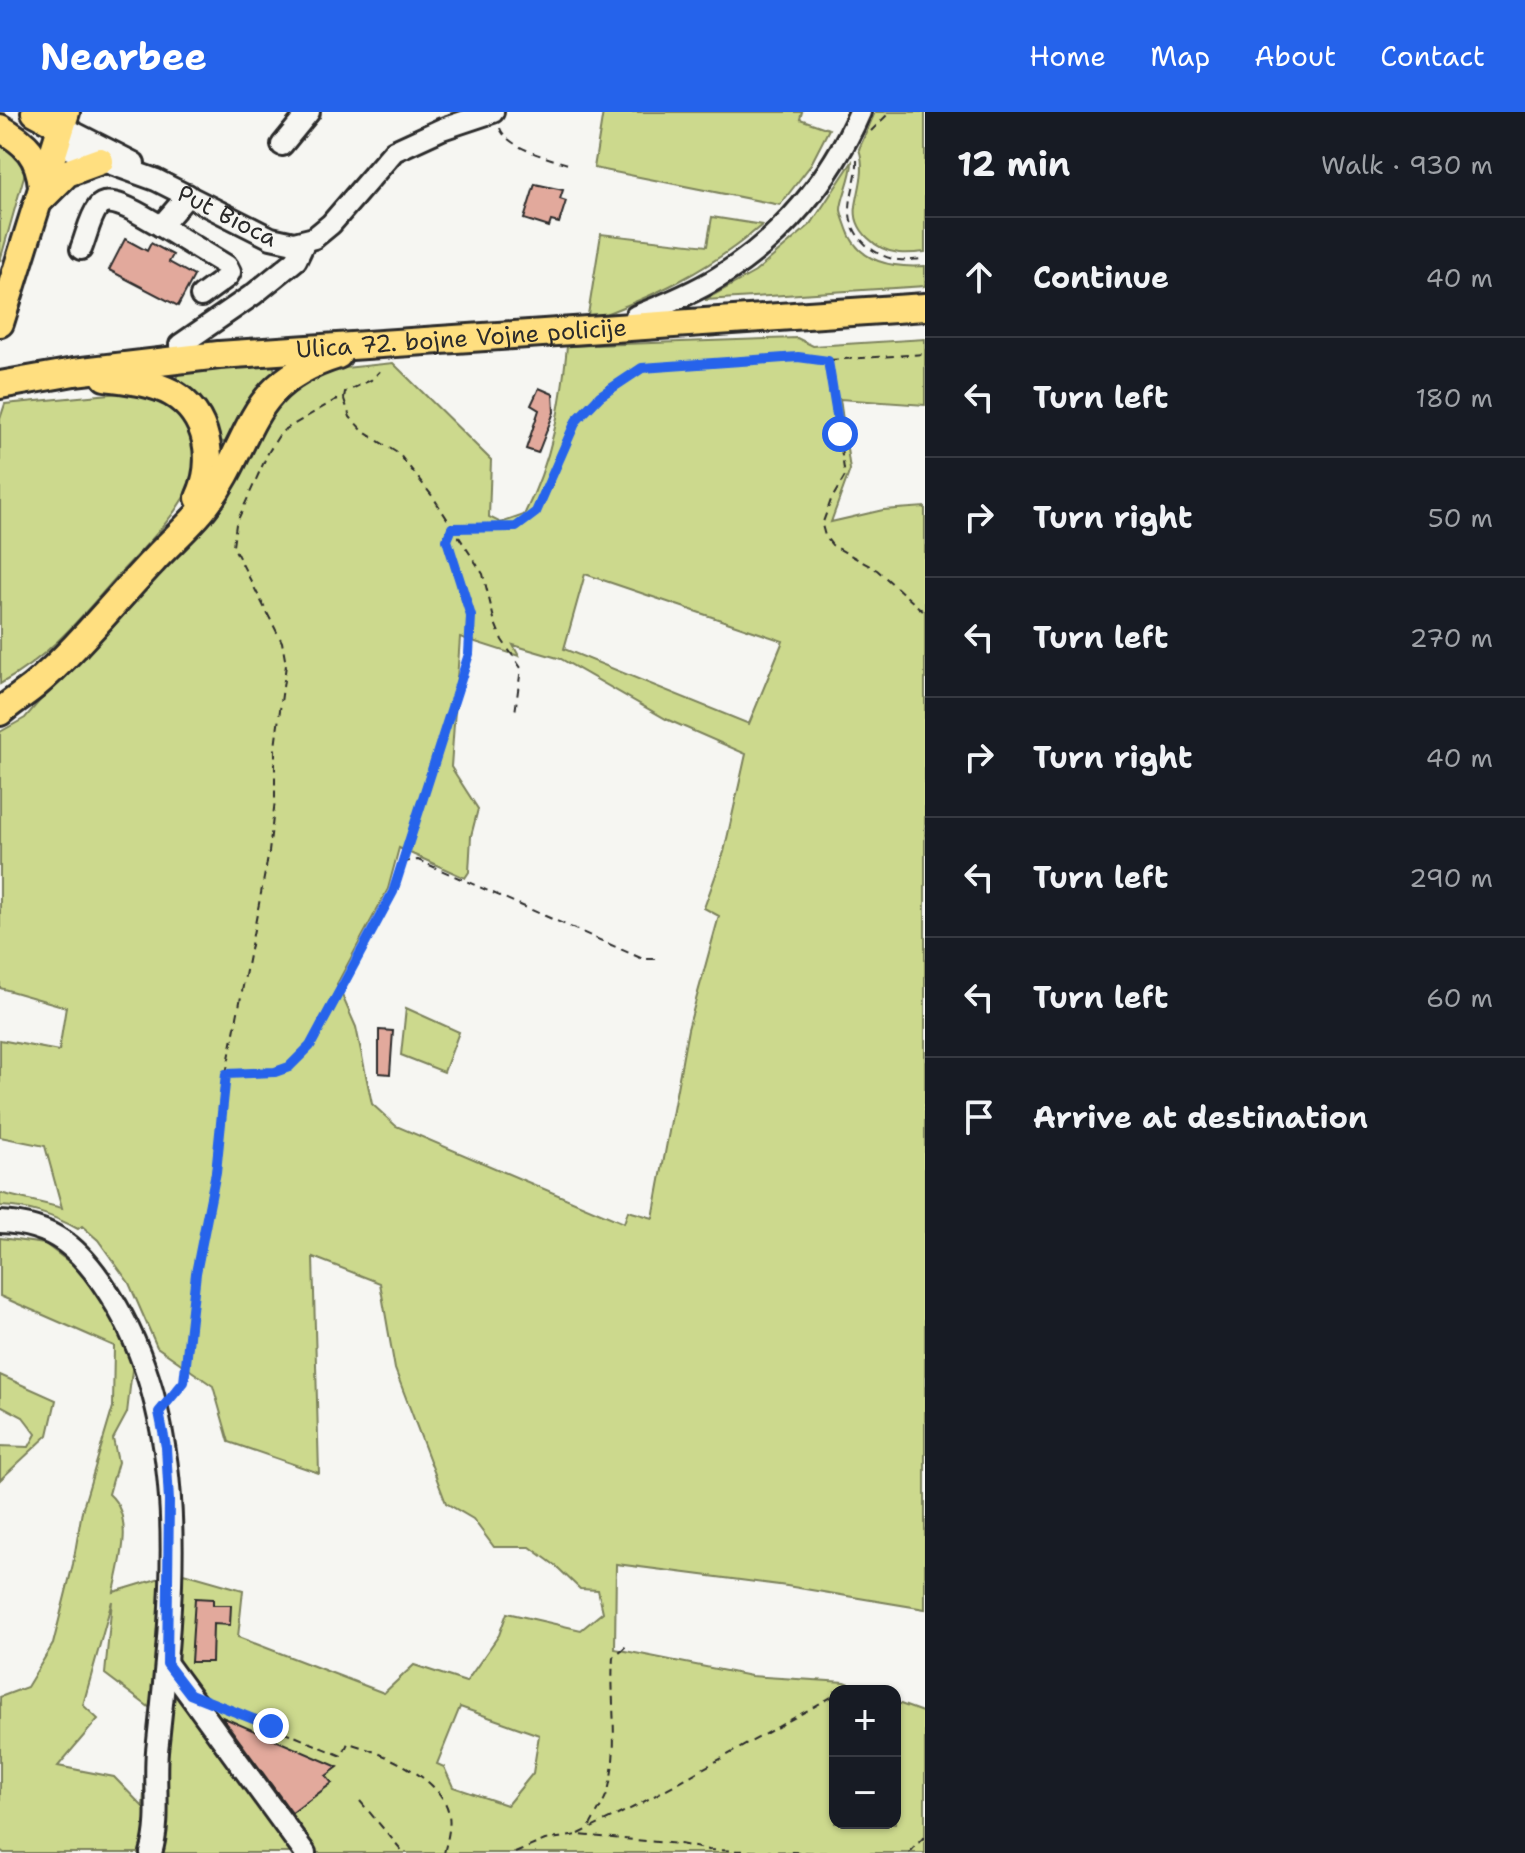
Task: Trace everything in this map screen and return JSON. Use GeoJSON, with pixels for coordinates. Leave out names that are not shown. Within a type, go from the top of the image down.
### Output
{"type":"FeatureCollection","features":[{"type":"Feature","properties":{"kind":"main road"},"geometry":{"type":"LineString","coordinates":[[35,112],[61,127]]}},
{"type":"Feature","properties":{"kind":"main road"},"geometry":{"type":"LineString","coordinates":[[0,127],[61,127]]}},
{"type":"Feature","properties":{"kind":"main road"},"geometry":{"type":"LineString","coordinates":[[0,127],[30,148],[38,164],[40,195]]}},
{"type":"Feature","properties":{"kind":"main road"},"geometry":{"type":"LineString","coordinates":[[0,323],[61,127]]}},
{"type":"Feature","properties":{"kind":"main road"},"geometry":{"type":"LineString","coordinates":[[40,195],[67,173],[100,161]]}},
{"type":"Feature","properties":{"kind":"main road","name":"Ulica 72. bojne Vojne policije"},"geometry":{"type":"LineString","coordinates":[[7,384],[74,372],[219,355],[925,307]]}},
{"type":"Feature","properties":{"kind":"main road"},"geometry":{"type":"LineString","coordinates":[[4,706],[33,687],[60,661],[206,506],[250,423],[270,394],[306,366],[370,344]]}},
{"type":"Feature","properties":{"kind":"main road"},"geometry":{"type":"LineString","coordinates":[[74,372],[156,386],[186,404],[198,419],[209,455],[207,475],[186,526]]}},
{"type":"Feature","properties":{"kind":"street"},"geometry":{"type":"LineString","coordinates":[[282,145],[309,112]]}},
{"type":"Feature","properties":{"kind":"street"},"geometry":{"type":"LineString","coordinates":[[636,316],[720,277],[789,222],[834,162],[860,112]]}},
{"type":"Feature","properties":{"kind":"street","name":"Put Bioca"},"geometry":{"type":"LineString","coordinates":[[61,127],[100,161],[156,180],[271,238],[305,241],[314,238],[331,224],[394,151],[442,129],[497,117]]}},
{"type":"Feature","properties":{"kind":"street","name":"Put Bioca"},"geometry":{"type":"LineString","coordinates":[[61,127],[125,157],[156,180]]}},
{"type":"Feature","properties":{"kind":"street"},"geometry":{"type":"LineString","coordinates":[[161,226],[188,195]]}},
{"type":"Feature","properties":{"kind":"street"},"geometry":{"type":"LineString","coordinates":[[81,249],[98,206],[106,201],[115,202],[227,266],[230,272],[227,277],[201,296]]}},
{"type":"Feature","properties":{"kind":"street"},"geometry":{"type":"LineString","coordinates":[[180,345],[254,294],[296,260],[305,241]]}},
{"type":"Feature","properties":{"kind":"street"},"geometry":{"type":"LineString","coordinates":[[0,1222],[40,1227],[61,1238],[101,1280],[136,1342],[159,1412],[166,1447],[169,1501],[167,1664],[154,1778],[156,1837],[151,1853]]}},
{"type":"Feature","properties":{"kind":"street"},"geometry":{"type":"LineString","coordinates":[[167,1664],[305,1853]]}},
{"type":"Feature","properties":{"kind":"path"},"geometry":{"type":"LineString","coordinates":[[497,117],[502,134],[508,140],[536,154],[568,164]]}},
{"type":"Feature","properties":{"kind":"path"},"geometry":{"type":"LineString","coordinates":[[846,139],[857,155],[857,175],[849,212],[855,233],[870,250],[897,260],[925,259]]}},
{"type":"Feature","properties":{"kind":"path"},"geometry":{"type":"LineString","coordinates":[[452,528],[516,527],[536,512],[576,421],[600,396],[642,368],[798,357],[828,361],[925,354]]}},
{"type":"Feature","properties":{"kind":"path"},"geometry":{"type":"LineString","coordinates":[[828,361],[845,476],[831,500],[822,525],[825,536],[832,545],[877,570],[925,613]]}},
{"type":"Feature","properties":{"kind":"path"},"geometry":{"type":"LineString","coordinates":[[380,371],[371,380],[345,392],[350,417],[364,432],[399,454],[433,497],[483,574],[495,623],[502,640],[521,668],[515,713]]}},
{"type":"Feature","properties":{"kind":"path"},"geometry":{"type":"LineString","coordinates":[[159,1412],[184,1382],[196,1273],[216,1172],[226,1074],[269,852],[275,800],[275,747],[286,665],[282,642],[233,546],[236,524],[268,453],[281,432],[335,400],[344,398]]}},
{"type":"Feature","properties":{"kind":"path"},"geometry":{"type":"LineString","coordinates":[[226,1074],[275,1072],[298,1061],[337,999],[393,892],[469,654],[471,616],[447,540],[452,528]]}},
{"type":"Feature","properties":{"kind":"path"},"geometry":{"type":"LineString","coordinates":[[401,862],[418,860],[643,959],[657,959]]}},
{"type":"Feature","properties":{"kind":"path"},"geometry":{"type":"LineString","coordinates":[[589,1827],[609,1790],[615,1748],[611,1687],[613,1657],[629,1644]]}},
{"type":"Feature","properties":{"kind":"path"},"geometry":{"type":"LineString","coordinates":[[190,1694],[342,1756],[348,1743],[398,1762],[424,1779],[449,1811],[444,1853]]}},
{"type":"Feature","properties":{"kind":"path"},"geometry":{"type":"LineString","coordinates":[[578,1835],[829,1698]]}},
{"type":"Feature","properties":{"kind":"path"},"geometry":{"type":"LineString","coordinates":[[360,1801],[404,1853]]}},
{"type":"Feature","properties":{"kind":"path"},"geometry":{"type":"LineString","coordinates":[[515,1853],[545,1840],[578,1835],[680,1844],[709,1850],[833,1853]]}},
{"type":"Feature","properties":{"kind":"path"},"geometry":{"type":"LineString","coordinates":[[909,1853],[925,1836]]}},
{"type":"Feature","properties":{"kind":"green space"},"geometry":{"type":"Polygon","coordinates":[[[603,112],[802,112],[800,119],[829,129],[810,166],[780,205],[594,168],[603,112]]]}},
{"type":"Feature","properties":{"kind":"green space"},"geometry":{"type":"Polygon","coordinates":[[[875,112],[925,112],[925,252],[899,253],[882,248],[868,238],[858,223],[856,206],[862,171],[859,149],[875,112]]]}},
{"type":"Feature","properties":{"kind":"green space"},"geometry":{"type":"Polygon","coordinates":[[[0,141],[28,162],[0,261],[0,141]]]}},
{"type":"Feature","properties":{"kind":"green space"},"geometry":{"type":"Polygon","coordinates":[[[852,162],[841,210],[852,240],[859,249],[878,261],[901,266],[925,266],[925,286],[705,300],[755,272],[811,224],[852,162]]]}},
{"type":"Feature","properties":{"kind":"green space"},"geometry":{"type":"Polygon","coordinates":[[[712,217],[762,225],[721,256],[679,281],[587,321],[601,234],[707,246],[712,217]]]}},
{"type":"Feature","properties":{"kind":"green space"},"geometry":{"type":"Polygon","coordinates":[[[797,338],[813,346],[925,339],[925,405],[840,399],[850,470],[831,522],[883,510],[925,507],[925,1609],[787,1586],[616,1564],[615,1649],[751,1676],[853,1685],[829,1685],[829,1829],[901,1829],[901,1704],[925,1713],[925,1853],[4,1853],[0,1850],[0,1697],[27,1687],[53,1644],[73,1564],[82,1511],[113,1407],[114,1346],[0,1296],[0,1238],[45,1244],[77,1268],[111,1314],[133,1361],[127,1413],[113,1439],[118,1462],[109,1494],[122,1515],[124,1527],[114,1592],[180,1572],[243,1590],[238,1637],[384,1693],[414,1665],[466,1682],[499,1635],[507,1613],[581,1630],[603,1612],[598,1590],[580,1589],[530,1547],[494,1547],[473,1519],[446,1503],[395,1369],[380,1283],[313,1257],[319,1473],[229,1442],[213,1386],[157,1347],[129,1283],[98,1240],[82,1226],[78,1229],[40,1213],[0,1206],[0,1193],[62,1208],[45,1146],[0,1137],[0,1040],[59,1051],[66,1007],[0,988],[0,732],[25,718],[60,677],[209,524],[239,475],[259,426],[287,391],[316,371],[393,363],[491,460],[489,517],[501,523],[524,515],[534,494],[548,453],[562,390],[567,346],[797,338]],[[585,574],[564,649],[749,724],[783,641],[585,574]],[[460,637],[451,767],[478,809],[471,836],[469,872],[465,878],[399,848],[388,889],[337,984],[356,1027],[372,1104],[396,1126],[624,1223],[628,1211],[653,1218],[688,1029],[719,916],[704,908],[724,852],[746,754],[666,719],[561,659],[513,645],[519,656],[460,637]],[[112,1601],[83,1705],[98,1719],[58,1766],[114,1777],[143,1807],[150,1708],[105,1674],[112,1601]],[[460,1707],[437,1764],[444,1767],[453,1787],[507,1805],[533,1773],[539,1735],[460,1707]]]}},
{"type":"Feature","properties":{"kind":"green space"},"geometry":{"type":"Polygon","coordinates":[[[272,362],[276,374],[230,444],[217,440],[176,381],[178,371],[272,362]]]}},
{"type":"Feature","properties":{"kind":"green space"},"geometry":{"type":"Polygon","coordinates":[[[132,392],[166,404],[180,415],[191,430],[197,449],[196,468],[189,488],[163,526],[65,634],[35,661],[0,684],[0,419],[5,404],[132,392]]]}},
{"type":"Feature","properties":{"kind":"green space"},"geometry":{"type":"Polygon","coordinates":[[[406,1008],[459,1032],[444,1072],[401,1055],[406,1008]]]}},
{"type":"Feature","properties":{"kind":"green space"},"geometry":{"type":"Polygon","coordinates":[[[0,1375],[56,1400],[48,1435],[0,1480],[0,1446],[29,1447],[36,1434],[23,1417],[0,1405],[0,1375]]]}},
{"type":"Feature","properties":{"kind":"building"},"geometry":{"type":"Polygon","coordinates":[[[535,184],[563,190],[560,199],[566,201],[559,223],[551,221],[549,227],[524,219],[535,184]]]}},
{"type":"Feature","properties":{"kind":"building"},"geometry":{"type":"Polygon","coordinates":[[[125,239],[147,251],[151,243],[173,255],[169,262],[194,276],[178,306],[109,270],[125,239]]]}},
{"type":"Feature","properties":{"kind":"building"},"geometry":{"type":"Polygon","coordinates":[[[539,388],[553,394],[554,412],[538,453],[526,449],[539,410],[531,405],[539,388]]]}},
{"type":"Feature","properties":{"kind":"building"},"geometry":{"type":"Polygon","coordinates":[[[379,1030],[393,1031],[390,1074],[379,1073],[379,1030]]]}},
{"type":"Feature","properties":{"kind":"building"},"geometry":{"type":"Polygon","coordinates":[[[195,1598],[213,1599],[213,1605],[231,1605],[230,1625],[213,1624],[212,1662],[191,1662],[195,1598]]]}},
{"type":"Feature","properties":{"kind":"building"},"geometry":{"type":"Polygon","coordinates":[[[222,1717],[338,1767],[326,1776],[332,1783],[292,1813],[222,1717]]]}},
{"type":"Feature","properties":{"kind":"route"},"geometry":{"type":"LineString","coordinates":[[271,1726],[190,1694],[167,1664],[169,1501],[166,1447],[159,1412],[184,1382],[196,1273],[216,1172],[226,1074],[275,1072],[298,1061],[337,999],[393,892],[469,654],[471,616],[447,540],[452,528],[516,527],[536,512],[576,421],[585,408],[642,368],[798,357],[828,361],[840,434]]}}]}
